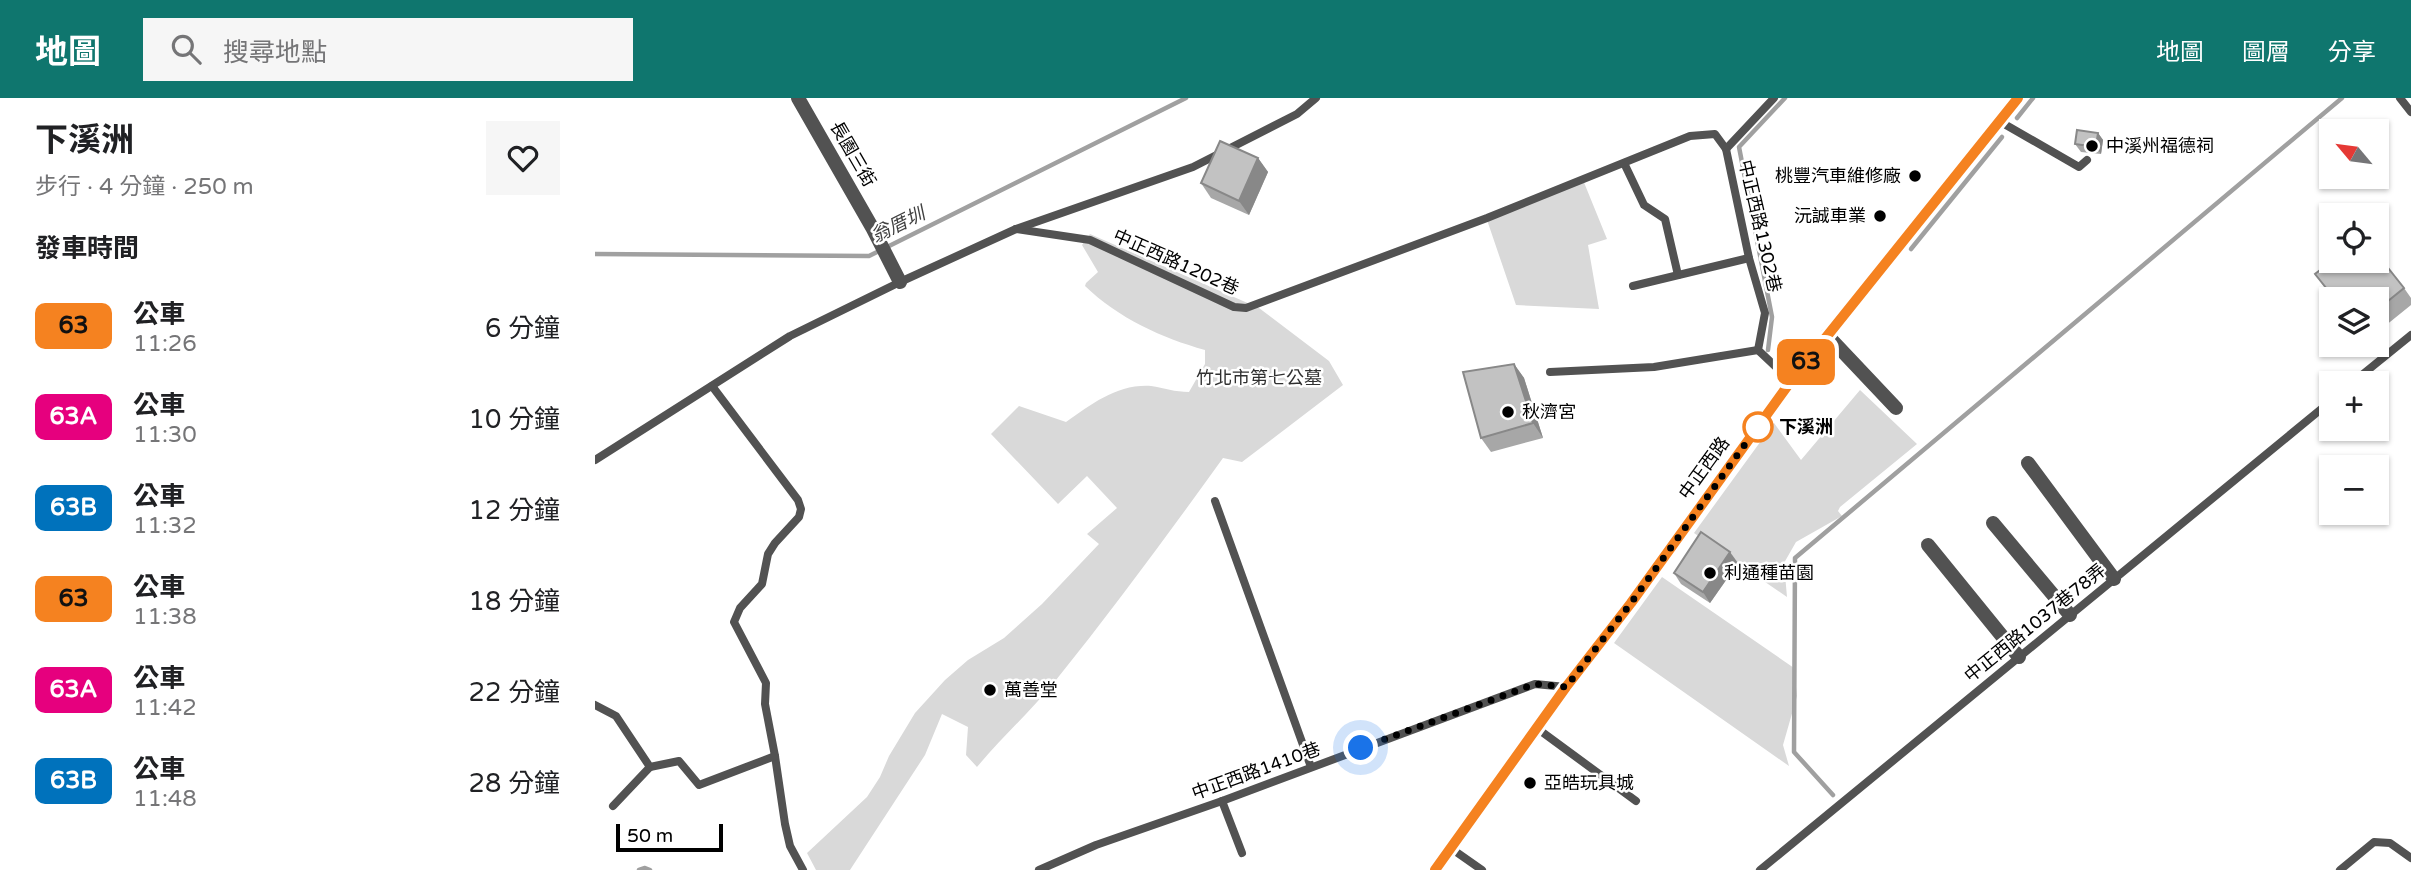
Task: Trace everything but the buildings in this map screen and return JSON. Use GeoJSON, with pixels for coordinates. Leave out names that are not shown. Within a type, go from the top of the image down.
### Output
{"type":"FeatureCollection","features":[{"type":"Feature","properties":{"kind":"main road","name":"中正西路"},"geometry":{"type":"LineString","coordinates":[[1435,870],[1791,381],[2018,98]]}},
{"type":"Feature","properties":{"kind":"street","name":"長園三街"},"geometry":{"type":"LineString","coordinates":[[798,98],[873,229],[899,282]]}},
{"type":"Feature","properties":{"kind":"street"},"geometry":{"type":"LineString","coordinates":[[1827,335],[1896,408]]}},
{"type":"Feature","properties":{"kind":"street"},"geometry":{"type":"LineString","coordinates":[[2028,463],[2114,579]]}},
{"type":"Feature","properties":{"kind":"street"},"geometry":{"type":"LineString","coordinates":[[1993,523],[2070,615]]}},
{"type":"Feature","properties":{"kind":"street"},"geometry":{"type":"LineString","coordinates":[[1928,545],[2019,657]]}},
{"type":"Feature","properties":{"kind":"lane"},"geometry":{"type":"LineString","coordinates":[[595,460],[790,336],[899,282],[1016,229],[1193,167],[1297,114],[1316,98]]}},
{"type":"Feature","properties":{"kind":"lane"},"geometry":{"type":"LineString","coordinates":[[1726,149],[1774,98]]}},
{"type":"Feature","properties":{"kind":"lane"},"geometry":{"type":"LineString","coordinates":[[2400,98],[2411,111]]}},
{"type":"Feature","properties":{"kind":"lane"},"geometry":{"type":"LineString","coordinates":[[1999,121],[2080,167],[2087,160]]}},
{"type":"Feature","properties":{"kind":"lane","name":"中正西路1202巷"},"geometry":{"type":"LineString","coordinates":[[1016,229],[1090,240],[1234,307],[1246,308],[1487,218],[1690,136],[1716,134],[1726,149]]}},
{"type":"Feature","properties":{"kind":"lane","name":"中正西路1302巷"},"geometry":{"type":"LineString","coordinates":[[1726,149],[1749,258],[1765,313],[1758,350]]}},
{"type":"Feature","properties":{"kind":"lane"},"geometry":{"type":"LineString","coordinates":[[1624,163],[1644,205],[1665,219],[1678,275]]}},
{"type":"Feature","properties":{"kind":"lane"},"geometry":{"type":"LineString","coordinates":[[1633,286],[1749,258]]}},
{"type":"Feature","properties":{"kind":"lane"},"geometry":{"type":"LineString","coordinates":[[2367,371],[2411,335]]}},
{"type":"Feature","properties":{"kind":"lane"},"geometry":{"type":"LineString","coordinates":[[1550,372],[1654,367],[1758,350],[1791,381]]}},
{"type":"Feature","properties":{"kind":"lane"},"geometry":{"type":"LineString","coordinates":[[712,386],[798,500],[801,509],[799,517],[768,554],[762,584],[740,608],[734,622],[766,683],[765,704],[790,846],[803,870]]}},
{"type":"Feature","properties":{"kind":"lane","name":"中正西路1037巷78弄"},"geometry":{"type":"LineString","coordinates":[[1760,870],[2319,411]]}},
{"type":"Feature","properties":{"kind":"lane"},"geometry":{"type":"LineString","coordinates":[[1215,501],[1311,767]]}},
{"type":"Feature","properties":{"kind":"lane","name":"中正西路1410巷"},"geometry":{"type":"LineString","coordinates":[[1039,870],[1095,845],[1222,801],[1535,684],[1566,687]]}},
{"type":"Feature","properties":{"kind":"lane"},"geometry":{"type":"LineString","coordinates":[[595,705],[616,716],[650,766]]}},
{"type":"Feature","properties":{"kind":"lane"},"geometry":{"type":"LineString","coordinates":[[1538,729],[1636,801]]}},
{"type":"Feature","properties":{"kind":"lane"},"geometry":{"type":"LineString","coordinates":[[613,806],[650,766],[679,761],[699,785],[775,756]]}},
{"type":"Feature","properties":{"kind":"lane"},"geometry":{"type":"LineString","coordinates":[[1222,801],[1242,853]]}},
{"type":"Feature","properties":{"kind":"lane"},"geometry":{"type":"LineString","coordinates":[[2340,870],[2374,842],[2390,843],[2411,858]]}},
{"type":"Feature","properties":{"kind":"lane"},"geometry":{"type":"LineString","coordinates":[[1452,849],[1482,870]]}},
{"type":"Feature","properties":{"kind":"green space"},"geometry":{"type":"Polygon","coordinates":[[[1583,180],[1607,239],[1588,245],[1599,309],[1516,305],[1487,220],[1583,180]]]}},
{"type":"Feature","properties":{"kind":"green space","name":"竹北市第七公墓"},"geometry":{"type":"Polygon","coordinates":[[[1090,234],[1259,308],[1329,361],[1343,385],[1242,462],[1223,458],[1078,653],[977,767],[966,755],[968,727],[942,714],[925,755],[850,870],[816,870],[807,853],[867,797],[915,713],[945,680],[968,660],[1004,638],[1042,604],[1099,544],[1087,534],[1117,508],[1087,476],[1058,504],[991,434],[1019,406],[1066,422],[1105,396],[1127,388],[1151,386],[1189,392],[1205,364],[1205,350],[1141,326],[1112,308],[1085,286],[1098,272],[1082,245],[1090,234]]]}},
{"type":"Feature","properties":{"kind":"green space"},"geometry":{"type":"Polygon","coordinates":[[[1860,390],[1917,444],[1840,507],[1838,511],[1842,516],[1796,542],[1784,563],[1787,597],[1694,533],[1774,423],[1801,460],[1860,390]]]}},
{"type":"Feature","properties":{"kind":"green space"},"geometry":{"type":"Polygon","coordinates":[[[1662,577],[1794,668],[1797,696],[1783,745],[1789,766],[1614,643],[1662,577]]]}},
{"type":"Feature","properties":{"kind":"waterway","name":"翁厝圳"},"geometry":{"type":"LineString","coordinates":[[595,254],[869,256],[1186,98]]}},
{"type":"Feature","properties":{"kind":"waterway"},"geometry":{"type":"LineString","coordinates":[[1768,350],[1772,317],[1739,147],[1785,98]]}},
{"type":"Feature","properties":{"kind":"waterway"},"geometry":{"type":"LineString","coordinates":[[2017,118],[2033,98]]}},
{"type":"Feature","properties":{"kind":"waterway"},"geometry":{"type":"LineString","coordinates":[[1833,795],[1794,752],[1795,558],[2342,98]]}},
{"type":"Feature","properties":{"kind":"waterway"},"geometry":{"type":"LineString","coordinates":[[1911,249],[2002,137]]}},
{"type":"Feature","properties":{"kind":"waterway"},"geometry":{"type":"LineString","coordinates":[[639,870],[650,870]]}},
{"type":"Feature","properties":{"kind":"bus line","name":"63"},"geometry":{"type":"LineString","coordinates":[[1435,870],[1791,381],[2018,98]]}},
{"type":"Feature","properties":{"kind":"place","name":"中溪州福德祠"},"geometry":{"type":"Point","coordinates":[2092,146]}},
{"type":"Feature","properties":{"kind":"place","name":"桃豐汽車維修廠"},"geometry":{"type":"Point","coordinates":[1915,176]}},
{"type":"Feature","properties":{"kind":"place","name":"沅誠車業"},"geometry":{"type":"Point","coordinates":[1880,216]}},
{"type":"Feature","properties":{"kind":"place","name":"秋濟宮"},"geometry":{"type":"Point","coordinates":[1508,412]}},
{"type":"Feature","properties":{"kind":"place","name":"下溪洲"},"geometry":{"type":"Point","coordinates":[1758,427]}},
{"type":"Feature","properties":{"kind":"place","name":"利通種苗園"},"geometry":{"type":"Point","coordinates":[1710,573]}},
{"type":"Feature","properties":{"kind":"place","name":"萬善堂"},"geometry":{"type":"Point","coordinates":[990,690]}},
{"type":"Feature","properties":{"kind":"place","name":"亞皓玩具城"},"geometry":{"type":"Point","coordinates":[1530,783]}},
{"type":"Feature","properties":{"kind":"route"},"geometry":{"type":"LineString","coordinates":[[1361,748],[1535,684],[1566,687],[1631,603],[1759,425],[1758,427]]}}]}
